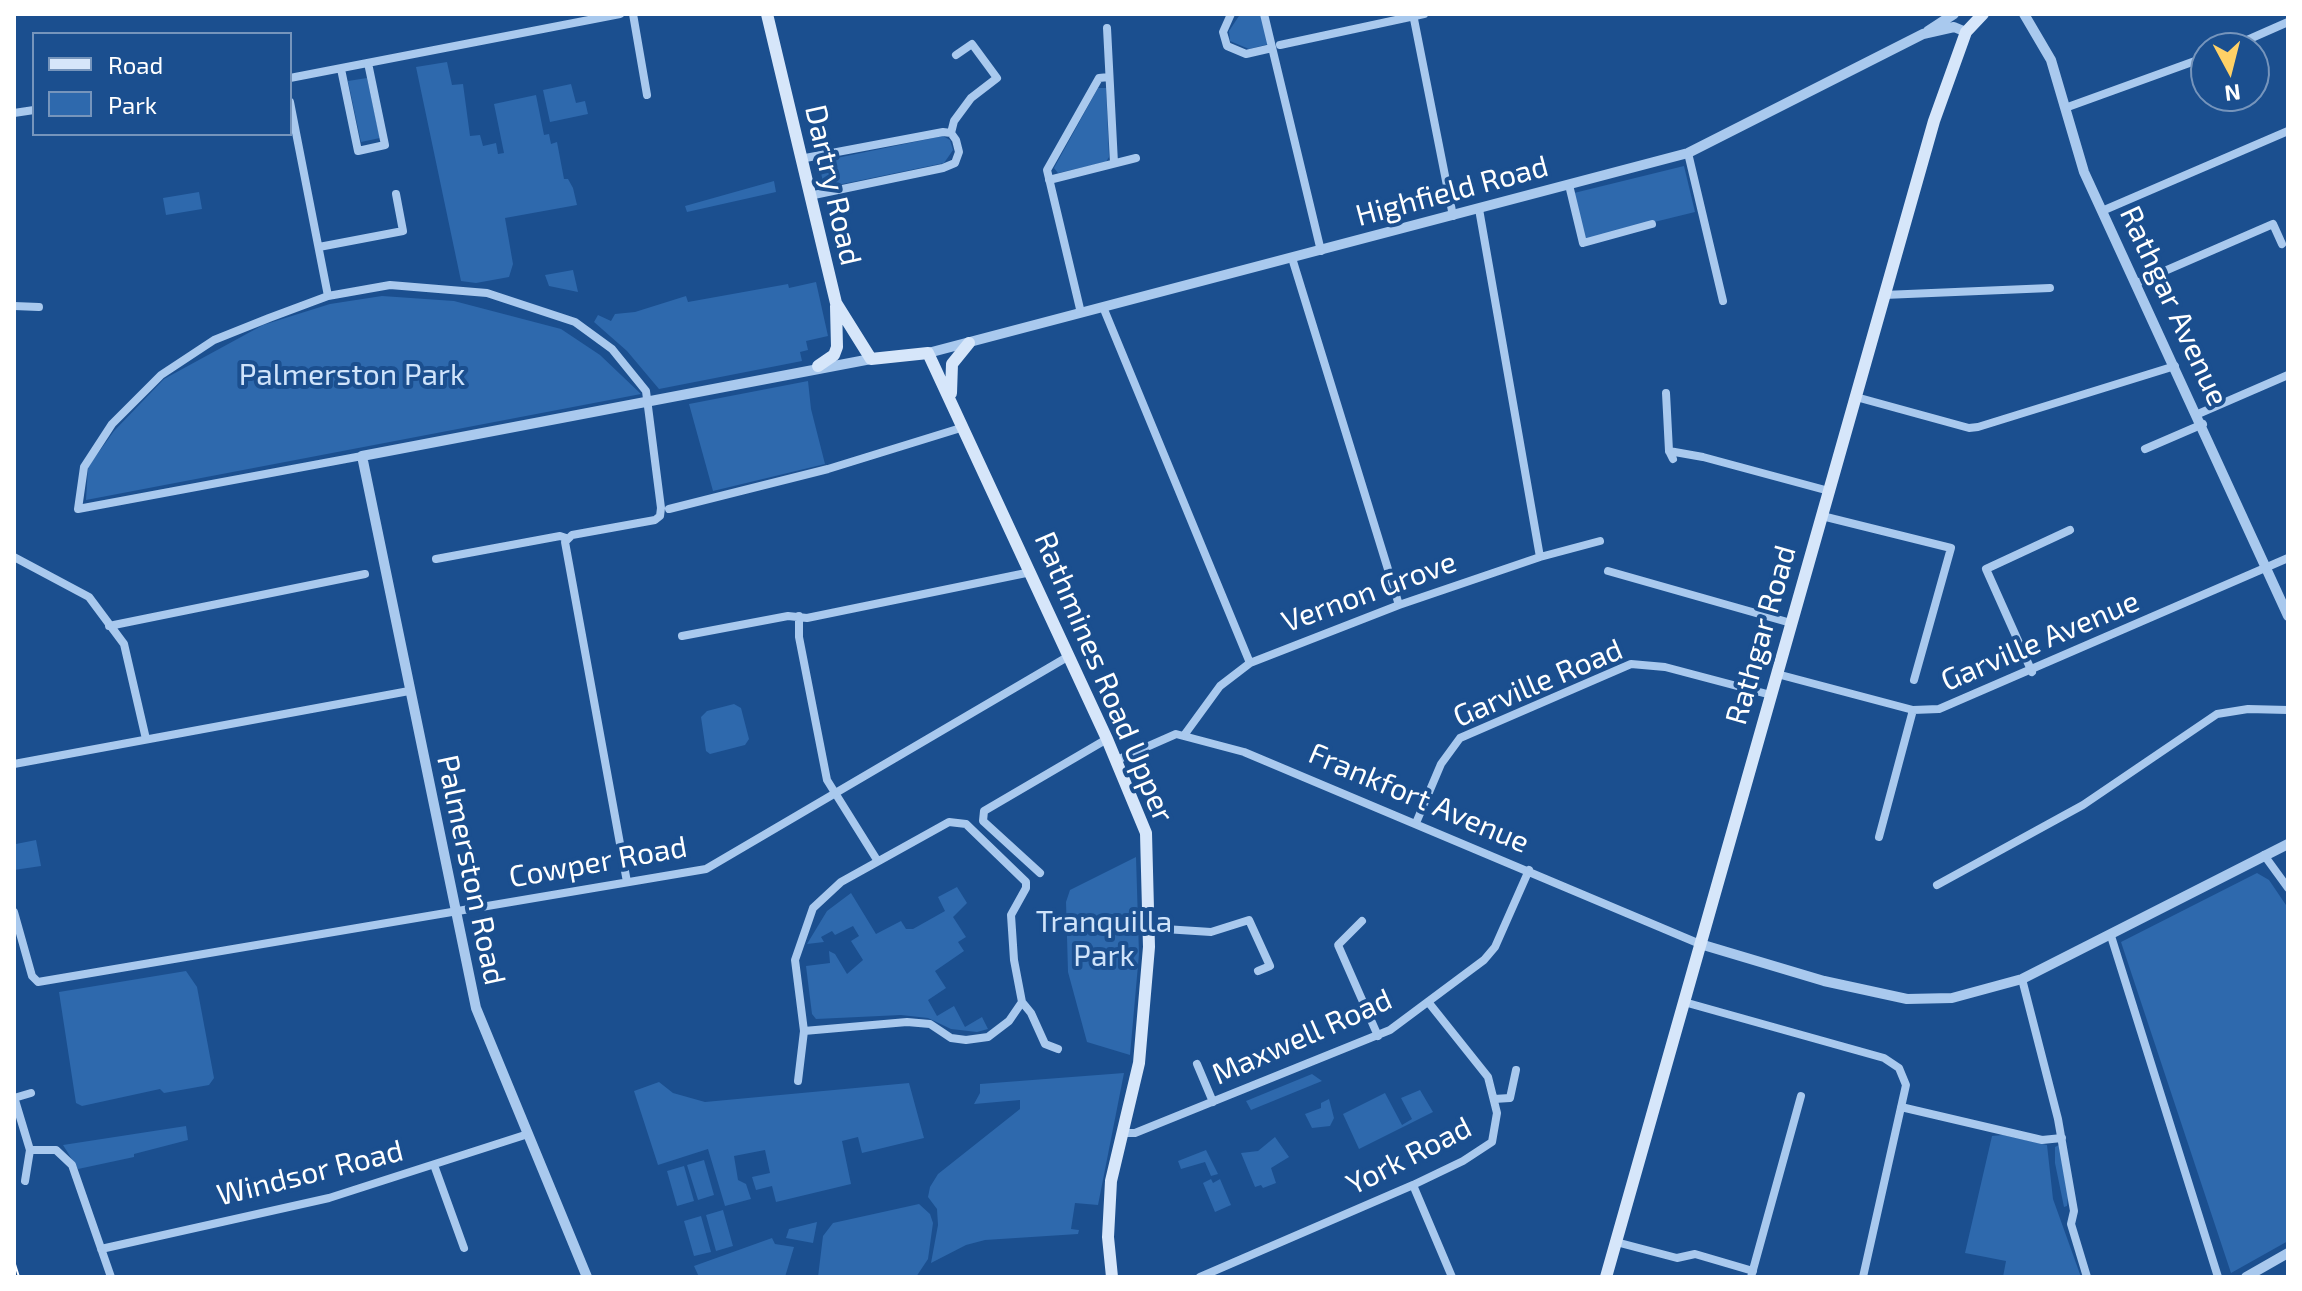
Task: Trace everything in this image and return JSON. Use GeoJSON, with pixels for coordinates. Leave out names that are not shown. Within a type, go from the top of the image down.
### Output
{"type":"FeatureCollection","features":[{"type":"Feature","properties":{"kind":"main road","name":"Dartry Road"},"geometry":{"type":"LineString","coordinates":[[767,14],[836,303],[871,359]]}},
{"type":"Feature","properties":{"kind":"main road","name":"Rathgar Road"},"geometry":{"type":"LineString","coordinates":[[1606,1277],[1934,121],[1966,32],[1983,14]]}},
{"type":"Feature","properties":{"kind":"main road"},"geometry":{"type":"LineString","coordinates":[[818,366],[834,355],[837,347],[836,303]]}},
{"type":"Feature","properties":{"kind":"main road"},"geometry":{"type":"LineString","coordinates":[[951,396],[952,364],[969,343]]}},
{"type":"Feature","properties":{"kind":"main road"},"geometry":{"type":"LineString","coordinates":[[871,359],[928,353]]}},
{"type":"Feature","properties":{"kind":"main road","name":"Rathmines Road Upper"},"geometry":{"type":"LineString","coordinates":[[928,353],[951,396],[1117,760],[1146,833],[1149,928],[1139,1063],[1121,1133],[1109,1211],[1112,1277]]}},
{"type":"Feature","properties":{"kind":"street"},"geometry":{"type":"LineString","coordinates":[[292,78],[620,14]]}},
{"type":"Feature","properties":{"kind":"street"},"geometry":{"type":"LineString","coordinates":[[633,14],[647,95]]}},
{"type":"Feature","properties":{"kind":"street"},"geometry":{"type":"LineString","coordinates":[[1231,14],[1223,32],[1227,46],[1246,54],[1424,14]]}},
{"type":"Feature","properties":{"kind":"street"},"geometry":{"type":"LineString","coordinates":[[1264,14],[1276,47],[1321,251]]}},
{"type":"Feature","properties":{"kind":"street"},"geometry":{"type":"LineString","coordinates":[[1923,34],[1954,14]]}},
{"type":"Feature","properties":{"kind":"street","name":"Rathgar Avenue"},"geometry":{"type":"LineString","coordinates":[[2024,14],[2051,60],[2084,172],[2288,616]]}},
{"type":"Feature","properties":{"kind":"street"},"geometry":{"type":"LineString","coordinates":[[1413,15],[1453,216]]}},
{"type":"Feature","properties":{"kind":"street"},"geometry":{"type":"LineString","coordinates":[[2265,32],[2288,22]]}},
{"type":"Feature","properties":{"kind":"street","name":"Highfield Road"},"geometry":{"type":"LineString","coordinates":[[928,353],[1688,153],[1923,34],[1954,27],[1966,32]]}},
{"type":"Feature","properties":{"kind":"street"},"geometry":{"type":"LineString","coordinates":[[1107,28],[1114,163]]}},
{"type":"Feature","properties":{"kind":"street"},"geometry":{"type":"LineString","coordinates":[[809,196],[955,163],[959,152],[951,133],[954,121],[971,98],[997,78],[972,44],[956,55]]}},
{"type":"Feature","properties":{"kind":"street"},"geometry":{"type":"LineString","coordinates":[[341,69],[358,151],[385,145],[368,63]]}},
{"type":"Feature","properties":{"kind":"street"},"geometry":{"type":"LineString","coordinates":[[2065,108],[2190,63]]}},
{"type":"Feature","properties":{"kind":"street"},"geometry":{"type":"LineString","coordinates":[[1081,313],[1047,170],[1099,78],[1109,77]]}},
{"type":"Feature","properties":{"kind":"street"},"geometry":{"type":"LineString","coordinates":[[292,112],[328,296]]}},
{"type":"Feature","properties":{"kind":"street"},"geometry":{"type":"LineString","coordinates":[[2102,211],[2288,131]]}},
{"type":"Feature","properties":{"kind":"street"},"geometry":{"type":"LineString","coordinates":[[800,159],[951,133]]}},
{"type":"Feature","properties":{"kind":"street"},"geometry":{"type":"LineString","coordinates":[[1688,153],[1723,301]]}},
{"type":"Feature","properties":{"kind":"street"},"geometry":{"type":"LineString","coordinates":[[1049,180],[1136,158]]}},
{"type":"Feature","properties":{"kind":"street"},"geometry":{"type":"LineString","coordinates":[[1569,185],[1583,243],[1652,224]]}},
{"type":"Feature","properties":{"kind":"street"},"geometry":{"type":"LineString","coordinates":[[319,247],[403,231],[396,194]]}},
{"type":"Feature","properties":{"kind":"street"},"geometry":{"type":"LineString","coordinates":[[1479,209],[1540,557]]}},
{"type":"Feature","properties":{"kind":"street"},"geometry":{"type":"LineString","coordinates":[[2137,283],[2273,224],[2282,244]]}},
{"type":"Feature","properties":{"kind":"street"},"geometry":{"type":"LineString","coordinates":[[1292,258],[1399,605]]}},
{"type":"Feature","properties":{"kind":"street"},"geometry":{"type":"LineString","coordinates":[[436,559],[560,536],[566,538],[660,516],[648,401],[636,374],[612,349],[575,322],[487,293],[390,285],[328,296],[214,340],[161,375],[112,424],[84,467],[78,509],[648,401],[818,366],[871,359]]}},
{"type":"Feature","properties":{"kind":"street"},"geometry":{"type":"LineString","coordinates":[[1884,295],[2050,288]]}},
{"type":"Feature","properties":{"kind":"street"},"geometry":{"type":"LineString","coordinates":[[14,306],[39,307]]}},
{"type":"Feature","properties":{"kind":"street"},"geometry":{"type":"LineString","coordinates":[[1103,307],[1250,663]]}},
{"type":"Feature","properties":{"kind":"street"},"geometry":{"type":"LineString","coordinates":[[1856,397],[1969,428],[2175,366]]}},
{"type":"Feature","properties":{"kind":"street"},"geometry":{"type":"LineString","coordinates":[[2145,449],[2288,375]]}},
{"type":"Feature","properties":{"kind":"street"},"geometry":{"type":"LineString","coordinates":[[1666,393],[1671,455],[1703,457],[1829,491]]}},
{"type":"Feature","properties":{"kind":"street"},"geometry":{"type":"LineString","coordinates":[[669,509],[828,469],[965,427]]}},
{"type":"Feature","properties":{"kind":"street","name":"Palmerston Road"},"geometry":{"type":"LineString","coordinates":[[362,456],[476,1008],[587,1277]]}},
{"type":"Feature","properties":{"kind":"street"},"geometry":{"type":"LineString","coordinates":[[1822,516],[1955,545],[1914,680]]}},
{"type":"Feature","properties":{"kind":"street"},"geometry":{"type":"LineString","coordinates":[[2032,672],[1986,569],[2070,530]]}},
{"type":"Feature","properties":{"kind":"street"},"geometry":{"type":"LineString","coordinates":[[566,538],[627,882]]}},
{"type":"Feature","properties":{"kind":"street","name":"Vernon Grove"},"geometry":{"type":"LineString","coordinates":[[1185,734],[1220,686],[1250,663],[1399,605],[1540,557],[1600,541]]}},
{"type":"Feature","properties":{"kind":"street"},"geometry":{"type":"LineString","coordinates":[[14,557],[89,597],[124,644],[146,739]]}},
{"type":"Feature","properties":{"kind":"street","name":"Garville Avenue"},"geometry":{"type":"LineString","coordinates":[[1777,674],[1913,710],[1939,709],[2032,672],[2288,558]]}},
{"type":"Feature","properties":{"kind":"street"},"geometry":{"type":"LineString","coordinates":[[1608,571],[1791,623]]}},
{"type":"Feature","properties":{"kind":"street"},"geometry":{"type":"LineString","coordinates":[[682,636],[799,616],[807,618],[1031,572]]}},
{"type":"Feature","properties":{"kind":"street"},"geometry":{"type":"LineString","coordinates":[[109,626],[365,574]]}},
{"type":"Feature","properties":{"kind":"street"},"geometry":{"type":"LineString","coordinates":[[799,616],[799,637],[827,780],[877,860]]}},
{"type":"Feature","properties":{"kind":"street","name":"Cowper Road"},"geometry":{"type":"LineString","coordinates":[[14,912],[35,981],[706,869],[1069,656]]}},
{"type":"Feature","properties":{"kind":"street","name":"Garville Road"},"geometry":{"type":"LineString","coordinates":[[1416,823],[1448,749],[1460,738],[1631,664],[1665,667],[1771,695]]}},
{"type":"Feature","properties":{"kind":"street"},"geometry":{"type":"LineString","coordinates":[[14,764],[409,691]]}},
{"type":"Feature","properties":{"kind":"street"},"geometry":{"type":"LineString","coordinates":[[1937,885],[2083,805],[2217,714],[2248,709],[2288,710]]}},
{"type":"Feature","properties":{"kind":"street"},"geometry":{"type":"LineString","coordinates":[[1879,837],[1913,710]]}},
{"type":"Feature","properties":{"kind":"street"},"geometry":{"type":"LineString","coordinates":[[1117,760],[1163,737],[1185,734]]}},
{"type":"Feature","properties":{"kind":"street","name":"Frankfort Avenue"},"geometry":{"type":"LineString","coordinates":[[1185,734],[1244,752],[1700,944]]}},
{"type":"Feature","properties":{"kind":"street"},"geometry":{"type":"LineString","coordinates":[[1040,873],[983,821],[984,811],[1107,739]]}},
{"type":"Feature","properties":{"kind":"street"},"geometry":{"type":"LineString","coordinates":[[798,1081],[804,1031],[795,960],[800,937],[813,908],[828,892],[877,860],[949,822],[966,824],[1026,882],[1023,896],[1011,915],[1010,936],[1022,1002],[1031,1013],[1041,1039],[1058,1049]]}},
{"type":"Feature","properties":{"kind":"street"},"geometry":{"type":"LineString","coordinates":[[1700,944],[1824,981],[1907,999],[1931,1001],[1978,993],[2022,979],[2288,844]]}},
{"type":"Feature","properties":{"kind":"street"},"geometry":{"type":"LineString","coordinates":[[2264,855],[2288,888]]}},
{"type":"Feature","properties":{"kind":"street","name":"Maxwell Road"},"geometry":{"type":"LineString","coordinates":[[1121,1133],[1135,1133],[1378,1036],[1429,1003],[1484,960],[1495,947],[1529,870]]}},
{"type":"Feature","properties":{"kind":"street"},"geometry":{"type":"LineString","coordinates":[[1149,928],[1211,932],[1249,920],[1270,966],[1258,971]]}},
{"type":"Feature","properties":{"kind":"street"},"geometry":{"type":"LineString","coordinates":[[1362,921],[1338,945],[1378,1036]]}},
{"type":"Feature","properties":{"kind":"street"},"geometry":{"type":"LineString","coordinates":[[2111,936],[2218,1277]]}},
{"type":"Feature","properties":{"kind":"street"},"geometry":{"type":"LineString","coordinates":[[2022,979],[2062,1138],[2074,1211],[2071,1224],[2087,1277]]}},
{"type":"Feature","properties":{"kind":"street"},"geometry":{"type":"LineString","coordinates":[[804,1031],[907,1022],[930,1024],[951,1038],[988,1037],[1009,1021],[1022,1002]]}},
{"type":"Feature","properties":{"kind":"street"},"geometry":{"type":"LineString","coordinates":[[1684,1002],[1884,1058],[1899,1068],[1906,1085],[1863,1277]]}},
{"type":"Feature","properties":{"kind":"street","name":"York Road"},"geometry":{"type":"LineString","coordinates":[[1200,1277],[1413,1185],[1463,1161],[1492,1142],[1497,1130],[1488,1077],[1429,1003]]}},
{"type":"Feature","properties":{"kind":"street"},"geometry":{"type":"LineString","coordinates":[[1197,1064],[1213,1102]]}},
{"type":"Feature","properties":{"kind":"street"},"geometry":{"type":"LineString","coordinates":[[1494,1099],[1510,1098],[1516,1070]]}},
{"type":"Feature","properties":{"kind":"street"},"geometry":{"type":"LineString","coordinates":[[25,1181],[30,1150],[14,1098],[31,1093]]}},
{"type":"Feature","properties":{"kind":"street"},"geometry":{"type":"LineString","coordinates":[[1616,1242],[1677,1258],[1695,1254],[1752,1274],[1801,1096]]}},
{"type":"Feature","properties":{"kind":"street"},"geometry":{"type":"LineString","coordinates":[[1901,1107],[2042,1140],[2062,1138]]}},
{"type":"Feature","properties":{"kind":"street","name":"Windsor Road"},"geometry":{"type":"LineString","coordinates":[[101,1249],[283,1209],[528,1134]]}},
{"type":"Feature","properties":{"kind":"street"},"geometry":{"type":"LineString","coordinates":[[30,1150],[56,1150],[72,1165],[111,1277]]}},
{"type":"Feature","properties":{"kind":"street"},"geometry":{"type":"LineString","coordinates":[[434,1165],[464,1248]]}},
{"type":"Feature","properties":{"kind":"street"},"geometry":{"type":"LineString","coordinates":[[1413,1185],[1452,1277]]}},
{"type":"Feature","properties":{"kind":"street"},"geometry":{"type":"LineString","coordinates":[[2246,1277],[2288,1253]]}},
{"type":"Feature","properties":{"kind":"green space"},"geometry":{"type":"Polygon","coordinates":[[[1261,14],[1269,44],[1249,49],[1230,41],[1229,31],[1239,16],[1261,14]]]}},
{"type":"Feature","properties":{"kind":"green space"},"geometry":{"type":"Polygon","coordinates":[[[447,62],[452,85],[463,84],[470,136],[480,135],[483,146],[496,143],[498,154],[504,153],[494,104],[536,95],[544,135],[549,134],[551,144],[557,142],[564,179],[568,179],[573,188],[577,205],[505,218],[513,264],[509,277],[476,283],[461,281],[416,67],[447,62]]]}},
{"type":"Feature","properties":{"kind":"green space"},"geometry":{"type":"Polygon","coordinates":[[[367,78],[380,138],[361,142],[348,81],[367,78]]]}},
{"type":"Feature","properties":{"kind":"green space"},"geometry":{"type":"Polygon","coordinates":[[[571,84],[576,103],[585,101],[588,114],[550,122],[543,90],[571,84]]]}},
{"type":"Feature","properties":{"kind":"green space"},"geometry":{"type":"Polygon","coordinates":[[[1098,88],[1106,88],[1109,157],[1106,162],[1058,173],[1054,168],[1098,88]]]}},
{"type":"Feature","properties":{"kind":"green space"},"geometry":{"type":"Polygon","coordinates":[[[943,136],[950,140],[953,150],[944,163],[833,186],[823,182],[820,168],[827,160],[943,136]]]}},
{"type":"Feature","properties":{"kind":"green space"},"geometry":{"type":"Polygon","coordinates":[[[1684,166],[1695,212],[1585,239],[1574,193],[1684,166]]]}},
{"type":"Feature","properties":{"kind":"green space"},"geometry":{"type":"Polygon","coordinates":[[[774,181],[776,192],[687,212],[685,206],[774,181]]]}},
{"type":"Feature","properties":{"kind":"green space"},"geometry":{"type":"Polygon","coordinates":[[[199,192],[202,209],[166,215],[163,198],[199,192]]]}},
{"type":"Feature","properties":{"kind":"green space"},"geometry":{"type":"Polygon","coordinates":[[[573,270],[578,292],[549,286],[545,275],[573,270]]]}},
{"type":"Feature","properties":{"kind":"green space"},"geometry":{"type":"Polygon","coordinates":[[[816,282],[828,336],[806,341],[808,350],[800,352],[802,361],[659,389],[627,351],[594,322],[598,315],[611,321],[615,314],[635,312],[686,296],[688,302],[816,282]]]}},
{"type":"Feature","properties":{"kind":"green space","name":"Palmerston Park"},"geometry":{"type":"Polygon","coordinates":[[[382,296],[454,301],[561,329],[600,355],[641,394],[86,500],[88,467],[114,431],[164,379],[263,325],[330,304],[382,296]]]}},
{"type":"Feature","properties":{"kind":"green space"},"geometry":{"type":"Polygon","coordinates":[[[808,381],[811,409],[825,464],[713,491],[689,404],[808,381]]]}},
{"type":"Feature","properties":{"kind":"green space"},"geometry":{"type":"Polygon","coordinates":[[[734,704],[741,708],[749,739],[745,745],[710,754],[706,751],[701,717],[707,711],[734,704]]]}},
{"type":"Feature","properties":{"kind":"green space"},"geometry":{"type":"Polygon","coordinates":[[[14,837],[16,844],[36,840],[41,866],[14,870],[14,837]]]}},
{"type":"Feature","properties":{"kind":"green space","name":"Tranquilla Park"},"geometry":{"type":"Polygon","coordinates":[[[1136,857],[1139,954],[1130,1055],[1087,1042],[1068,972],[1066,902],[1070,890],[1136,857]]]}},
{"type":"Feature","properties":{"kind":"green space"},"geometry":{"type":"Polygon","coordinates":[[[2257,873],[2269,880],[2288,908],[2288,1241],[2231,1273],[2121,942],[2257,873]]]}},
{"type":"Feature","properties":{"kind":"green space"},"geometry":{"type":"Polygon","coordinates":[[[957,887],[967,903],[953,917],[966,937],[958,942],[964,951],[935,971],[946,988],[928,1000],[937,1016],[954,1006],[965,1027],[982,1017],[988,1029],[977,1032],[951,1029],[928,1018],[901,1015],[816,1019],[812,1014],[806,966],[830,963],[829,951],[835,954],[847,974],[863,960],[851,941],[859,936],[853,926],[835,935],[832,931],[821,937],[824,942],[807,944],[827,911],[851,893],[876,934],[901,921],[906,929],[913,929],[945,911],[938,897],[957,887]]]}},
{"type":"Feature","properties":{"kind":"green space"},"geometry":{"type":"Polygon","coordinates":[[[186,971],[197,987],[214,1078],[209,1085],[164,1093],[160,1089],[82,1106],[76,1103],[59,992],[186,971]]]}},
{"type":"Feature","properties":{"kind":"green space"},"geometry":{"type":"Polygon","coordinates":[[[1124,1073],[1098,1205],[1075,1203],[1071,1229],[1079,1230],[1078,1234],[985,1240],[966,1245],[931,1263],[938,1225],[937,1209],[928,1197],[930,1187],[938,1174],[1020,1109],[1020,1100],[974,1104],[980,1093],[980,1084],[1124,1073]]]}},
{"type":"Feature","properties":{"kind":"green space"},"geometry":{"type":"Polygon","coordinates":[[[1312,1074],[1322,1081],[1251,1110],[1246,1101],[1312,1074]]]}},
{"type":"Feature","properties":{"kind":"green space"},"geometry":{"type":"Polygon","coordinates":[[[659,1082],[673,1093],[705,1102],[909,1083],[924,1138],[862,1153],[858,1137],[842,1141],[851,1184],[776,1202],[772,1186],[756,1190],[752,1177],[770,1173],[765,1150],[734,1156],[738,1180],[746,1184],[751,1199],[725,1206],[708,1149],[658,1165],[634,1091],[659,1082]]]}},
{"type":"Feature","properties":{"kind":"green space"},"geometry":{"type":"Polygon","coordinates":[[[1420,1090],[1433,1112],[1359,1149],[1343,1114],[1385,1093],[1402,1125],[1412,1119],[1401,1098],[1420,1090]]]}},
{"type":"Feature","properties":{"kind":"green space"},"geometry":{"type":"Polygon","coordinates":[[[1329,1099],[1334,1118],[1330,1126],[1312,1128],[1305,1114],[1321,1108],[1321,1103],[1329,1099]]]}},
{"type":"Feature","properties":{"kind":"green space"},"geometry":{"type":"Polygon","coordinates":[[[186,1126],[188,1140],[134,1154],[134,1157],[78,1169],[63,1145],[186,1126]]]}},
{"type":"Feature","properties":{"kind":"green space"},"geometry":{"type":"Polygon","coordinates":[[[2003,1135],[2047,1145],[2053,1199],[2081,1277],[2003,1277],[2006,1261],[1965,1253],[1992,1136],[2003,1135]]]}},
{"type":"Feature","properties":{"kind":"green space"},"geometry":{"type":"Polygon","coordinates":[[[1275,1137],[1289,1157],[1271,1168],[1276,1183],[1263,1188],[1261,1185],[1255,1187],[1241,1153],[1258,1151],[1275,1137]]]}},
{"type":"Feature","properties":{"kind":"green space"},"geometry":{"type":"Polygon","coordinates":[[[2059,1145],[2068,1196],[2067,1206],[2064,1207],[2055,1163],[2055,1147],[2059,1145]]]}},
{"type":"Feature","properties":{"kind":"green space"},"geometry":{"type":"Polygon","coordinates":[[[1206,1150],[1218,1174],[1211,1176],[1205,1162],[1181,1169],[1178,1161],[1206,1150]]]}},
{"type":"Feature","properties":{"kind":"green space"},"geometry":{"type":"Polygon","coordinates":[[[704,1160],[714,1195],[698,1200],[687,1165],[704,1160]]]}},
{"type":"Feature","properties":{"kind":"green space"},"geometry":{"type":"Polygon","coordinates":[[[684,1166],[694,1201],[677,1206],[667,1171],[684,1166]]]}},
{"type":"Feature","properties":{"kind":"green space"},"geometry":{"type":"Polygon","coordinates":[[[1211,1179],[1213,1183],[1220,1179],[1231,1205],[1215,1212],[1203,1183],[1211,1179]]]}},
{"type":"Feature","properties":{"kind":"green space"},"geometry":{"type":"Polygon","coordinates":[[[919,1204],[930,1214],[933,1223],[928,1259],[916,1277],[818,1277],[823,1236],[833,1223],[919,1204]]]}},
{"type":"Feature","properties":{"kind":"green space"},"geometry":{"type":"Polygon","coordinates":[[[723,1210],[733,1246],[716,1251],[706,1215],[723,1210]]]}},
{"type":"Feature","properties":{"kind":"green space"},"geometry":{"type":"Polygon","coordinates":[[[701,1216],[711,1252],[694,1256],[684,1221],[701,1216]]]}},
{"type":"Feature","properties":{"kind":"green space"},"geometry":{"type":"Polygon","coordinates":[[[817,1222],[813,1243],[786,1238],[789,1229],[817,1222]]]}},
{"type":"Feature","properties":{"kind":"green space"},"geometry":{"type":"Polygon","coordinates":[[[772,1238],[775,1244],[794,1247],[785,1277],[699,1277],[694,1266],[772,1238]]]}},
{"type":"Feature","properties":{"kind":"tram line"},"geometry":{"type":"LineString","coordinates":[[14,1261],[19,1277]]}}]}
